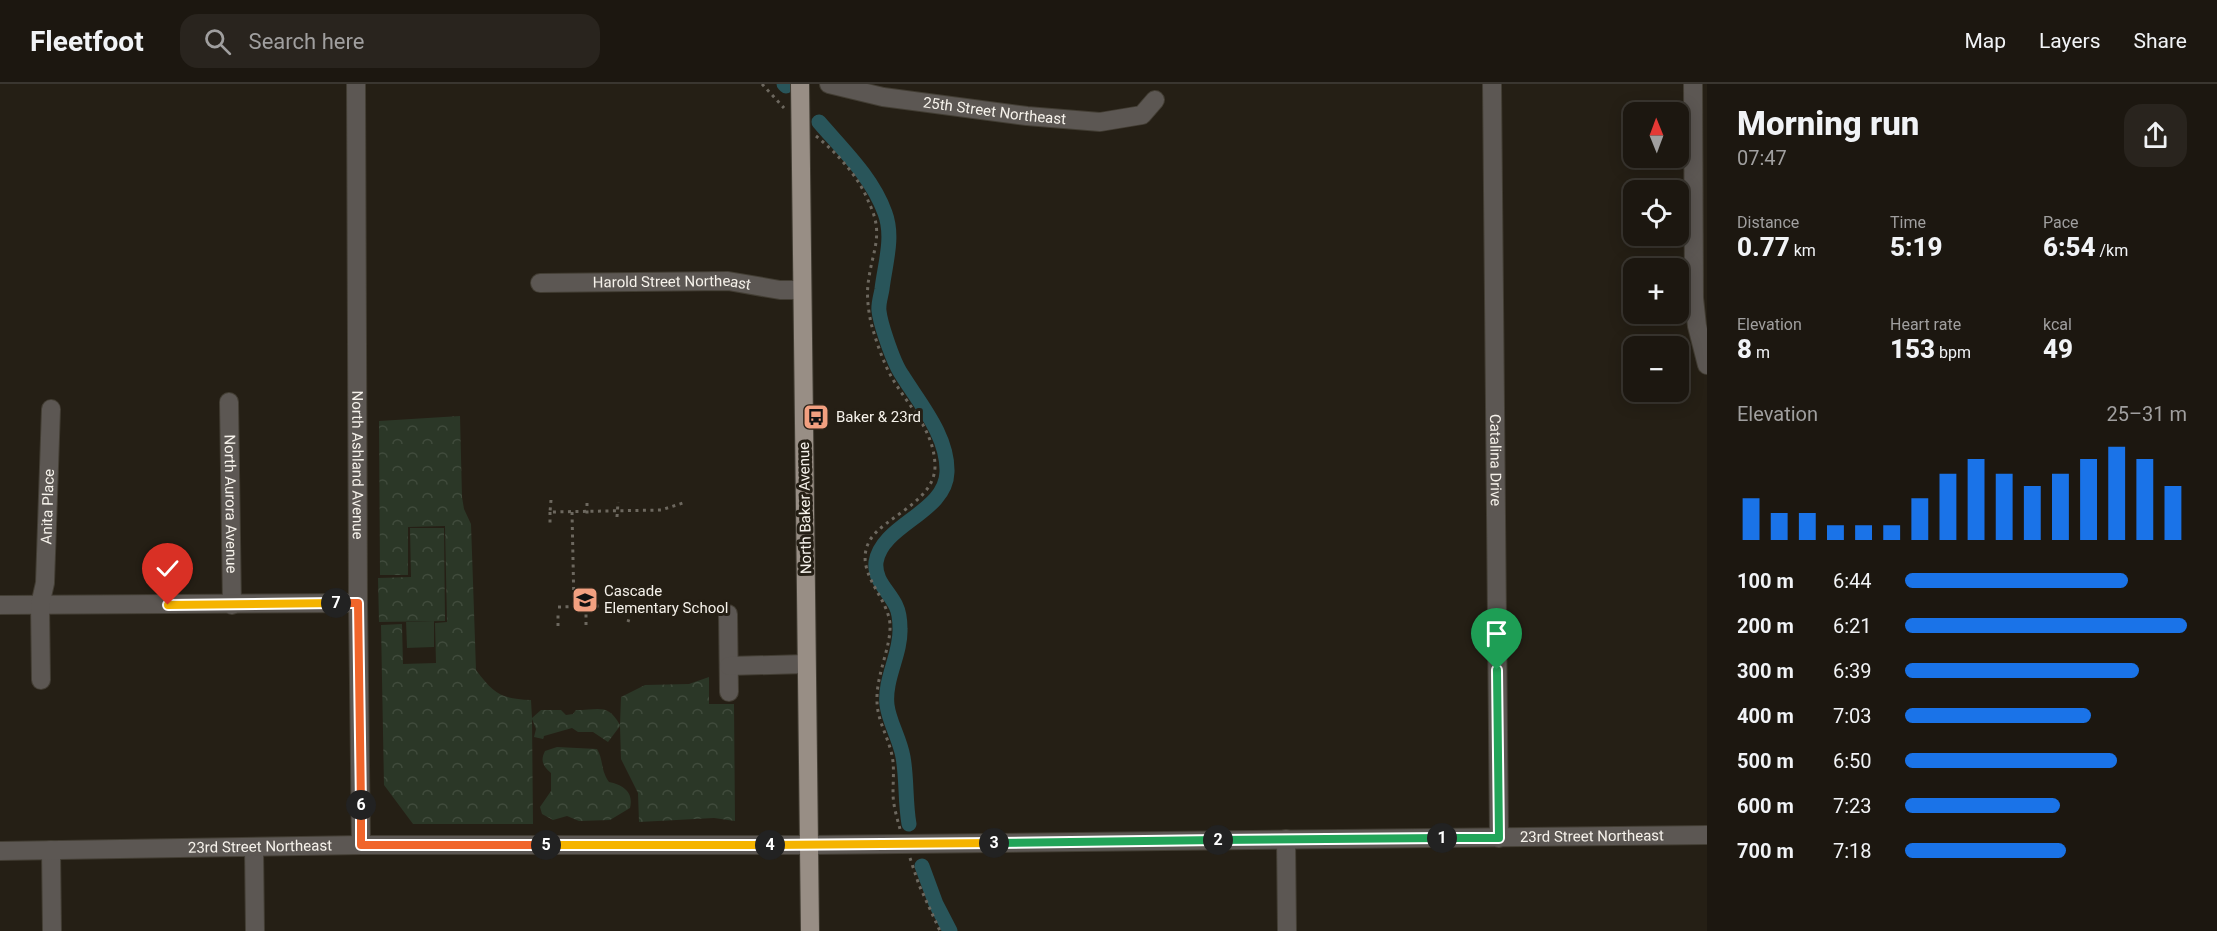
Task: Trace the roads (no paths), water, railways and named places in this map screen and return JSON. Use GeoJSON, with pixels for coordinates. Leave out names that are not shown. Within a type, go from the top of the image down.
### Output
{"type":"FeatureCollection","features":[{"type":"Feature","properties":{"kind":"main road","name":"North Baker Avenue"},"geometry":{"type":"LineString","coordinates":[[800,84],[810,931]]}},
{"type":"Feature","properties":{"kind":"street","name":"North Ashland Avenue"},"geometry":{"type":"LineString","coordinates":[[356,84],[361,845]]}},
{"type":"Feature","properties":{"kind":"street","name":"25th Street Northeast"},"geometry":{"type":"LineString","coordinates":[[829,84],[883,97],[1027,116],[1101,122],[1142,115],[1155,100]]}},
{"type":"Feature","properties":{"kind":"street","name":"Catalina Drive"},"geometry":{"type":"LineString","coordinates":[[1492,84],[1499,838]]}},
{"type":"Feature","properties":{"kind":"street"},"geometry":{"type":"LineString","coordinates":[[1693,84],[1694,298],[1697,326],[1707,365]]}},
{"type":"Feature","properties":{"kind":"street","name":"Harold Street Northeast"},"geometry":{"type":"LineString","coordinates":[[540,283],[728,281],[780,290],[802,290]]}},
{"type":"Feature","properties":{"kind":"street","name":"North Aurora Avenue"},"geometry":{"type":"LineString","coordinates":[[229,402],[232,605]]}},
{"type":"Feature","properties":{"kind":"street","name":"Anita Place"},"geometry":{"type":"LineString","coordinates":[[41,680],[40,605],[45,583],[51,409]]}},
{"type":"Feature","properties":{"kind":"street"},"geometry":{"type":"LineString","coordinates":[[0,605],[358,603]]}},
{"type":"Feature","properties":{"kind":"street"},"geometry":{"type":"LineString","coordinates":[[728,614],[729,692]]}},
{"type":"Feature","properties":{"kind":"street"},"geometry":{"type":"LineString","coordinates":[[729,666],[807,664]]}},
{"type":"Feature","properties":{"kind":"street","name":"23rd Street Northeast"},"geometry":{"type":"LineString","coordinates":[[0,851],[361,845],[810,845],[1707,835]]}},
{"type":"Feature","properties":{"kind":"street"},"geometry":{"type":"LineString","coordinates":[[1286,839],[1287,931]]}},
{"type":"Feature","properties":{"kind":"street"},"geometry":{"type":"LineString","coordinates":[[254,848],[255,931]]}},
{"type":"Feature","properties":{"kind":"street"},"geometry":{"type":"LineString","coordinates":[[51,850],[52,931]]}},
{"type":"Feature","properties":{"kind":"waterway"},"geometry":{"type":"LineString","coordinates":[[819,122],[865,176],[885,213],[889,241],[879,306],[881,321],[899,371],[932,421],[946,459],[947,472],[944,486],[936,498],[889,538],[876,562],[877,575],[896,606],[900,620],[900,638],[888,686],[887,705],[903,757],[909,824]]}},
{"type":"Feature","properties":{"kind":"waterway"},"geometry":{"type":"LineString","coordinates":[[922,866],[936,904],[950,931]]}},
{"type":"Feature","properties":{"kind":"place","name":"Baker & 23rd"},"geometry":{"type":"Point","coordinates":[816,417]}},
{"type":"Feature","properties":{"kind":"place","name":"Cascade Elementary School"},"geometry":{"type":"Point","coordinates":[585,600]}}]}
